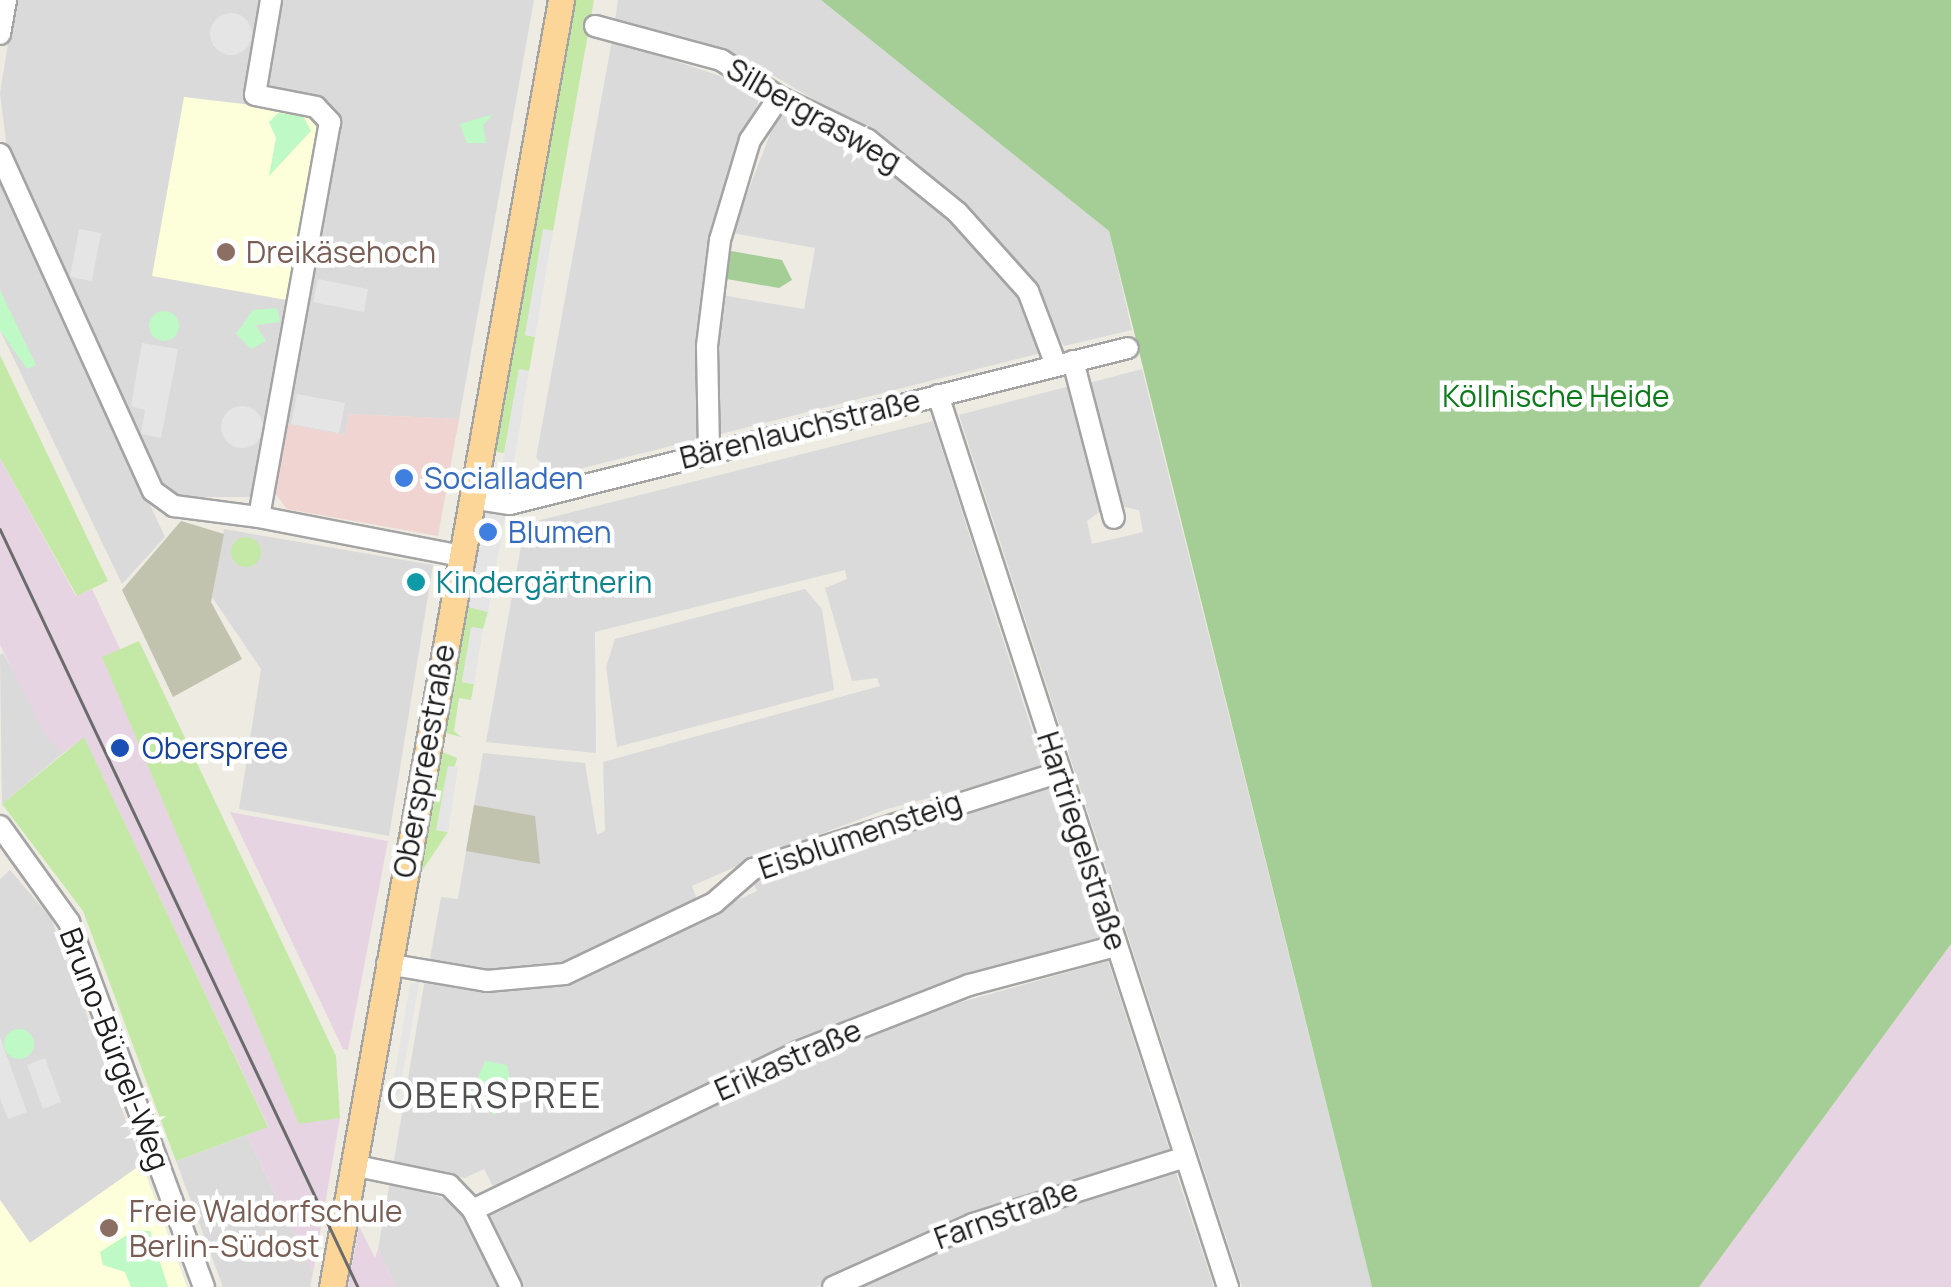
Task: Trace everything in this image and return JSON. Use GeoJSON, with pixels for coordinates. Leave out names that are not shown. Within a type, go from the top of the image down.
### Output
{"type":"FeatureCollection","features":[{"type":"Feature","properties":{"kind":"main road","name":"Oberspreestraße"},"geometry":{"type":"LineString","coordinates":[[332,1287],[560,0]]}},
{"type":"Feature","properties":{"kind":"street"},"geometry":{"type":"LineString","coordinates":[[0,34],[6,0]]}},
{"type":"Feature","properties":{"kind":"street"},"geometry":{"type":"LineString","coordinates":[[259,518],[330,122],[316,107],[255,95],[271,0]]}},
{"type":"Feature","properties":{"kind":"street","name":"Silbergrasweg"},"geometry":{"type":"LineString","coordinates":[[594,26],[721,60],[779,97],[868,140],[957,212],[1028,291],[1064,363],[1114,518]]}},
{"type":"Feature","properties":{"kind":"street"},"geometry":{"type":"LineString","coordinates":[[709,451],[707,346],[720,240],[754,130],[779,97]]}},
{"type":"Feature","properties":{"kind":"street"},"geometry":{"type":"LineString","coordinates":[[0,154],[153,490],[174,506],[461,556]]}},
{"type":"Feature","properties":{"kind":"street","name":"Bärenlauchstraße"},"geometry":{"type":"LineString","coordinates":[[472,498],[510,504],[1128,348]]}},
{"type":"Feature","properties":{"kind":"street","name":"Hartriegelstraße"},"geometry":{"type":"LineString","coordinates":[[938,395],[1228,1287]]}},
{"type":"Feature","properties":{"kind":"street","name":"Eisblumensteig"},"geometry":{"type":"LineString","coordinates":[[387,964],[487,981],[565,974],[714,903],[754,869],[1058,773]]}},
{"type":"Feature","properties":{"kind":"street","name":"Bruno-Bürgel-Weg"},"geometry":{"type":"LineString","coordinates":[[0,826],[70,922],[204,1287]]}},
{"type":"Feature","properties":{"kind":"street","name":"Erikastraße"},"geometry":{"type":"LineString","coordinates":[[473,1210],[798,1052],[968,985],[1116,946]]}},
{"type":"Feature","properties":{"kind":"street","name":"Farnstraße"},"geometry":{"type":"LineString","coordinates":[[834,1287],[991,1217],[1185,1157]]}},
{"type":"Feature","properties":{"kind":"street"},"geometry":{"type":"LineString","coordinates":[[352,1166],[449,1184],[473,1210],[510,1287]]}},
{"type":"Feature","properties":{"kind":"shaded area"},"geometry":{"type":"Polygon","coordinates":[[[15,0],[534,0],[459,419],[349,414],[345,435],[269,421],[254,497],[169,497],[8,158],[0,93],[15,0]]]}},
{"type":"Feature","properties":{"kind":"shaded area"},"geometry":{"type":"Polygon","coordinates":[[[618,0],[821,0],[1109,231],[1132,330],[1064,346],[1017,263],[894,147],[766,71],[615,21],[618,0]]]}},
{"type":"Feature","properties":{"kind":"shaded area"},"geometry":{"type":"Polygon","coordinates":[[[231,13],[246,19],[252,34],[246,49],[231,55],[216,49],[210,34],[216,19],[231,13]]]}},
{"type":"Feature","properties":{"kind":"shaded area"},"geometry":{"type":"Polygon","coordinates":[[[612,40],[762,90],[707,260],[699,439],[555,475],[536,458],[612,40]]]}},
{"type":"Feature","properties":{"kind":"shaded area"},"geometry":{"type":"Polygon","coordinates":[[[184,97],[310,112],[319,122],[287,300],[152,276],[184,97]]]}},
{"type":"Feature","properties":{"kind":"shaded area"},"geometry":{"type":"Polygon","coordinates":[[[780,108],[831,128],[952,222],[1020,298],[1041,353],[717,435],[721,295],[804,309],[815,248],[732,233],[780,108]]]}},
{"type":"Feature","properties":{"kind":"shaded area"},"geometry":{"type":"Polygon","coordinates":[[[0,182],[165,537],[122,584],[0,330],[0,182]]]}},
{"type":"Feature","properties":{"kind":"shaded area"},"geometry":{"type":"Polygon","coordinates":[[[79,229],[101,233],[92,281],[70,277],[79,229]]]}},
{"type":"Feature","properties":{"kind":"shaded area"},"geometry":{"type":"Polygon","coordinates":[[[543,229],[553,231],[535,337],[525,335],[543,229]]]}},
{"type":"Feature","properties":{"kind":"shaded area"},"geometry":{"type":"Polygon","coordinates":[[[318,279],[368,289],[364,312],[313,302],[318,279]]]}},
{"type":"Feature","properties":{"kind":"shaded area"},"geometry":{"type":"Polygon","coordinates":[[[142,343],[178,349],[161,438],[141,434],[145,410],[131,406],[142,343]]]}},
{"type":"Feature","properties":{"kind":"shaded area"},"geometry":{"type":"Polygon","coordinates":[[[519,369],[529,371],[510,487],[499,485],[519,369]]]}},
{"type":"Feature","properties":{"kind":"shaded area"},"geometry":{"type":"Polygon","coordinates":[[[1142,369],[1372,1287],[1242,1287],[959,415],[1070,386],[1101,511],[1087,521],[1092,544],[1143,532],[1139,510],[1120,506],[1089,383],[1142,369]]]}},
{"type":"Feature","properties":{"kind":"shaded area"},"geometry":{"type":"Polygon","coordinates":[[[297,394],[345,403],[339,433],[291,424],[297,394]]]}},
{"type":"Feature","properties":{"kind":"shaded area"},"geometry":{"type":"Polygon","coordinates":[[[242,406],[257,412],[263,427],[257,442],[242,448],[227,442],[221,427],[227,412],[242,406]]]}},
{"type":"Feature","properties":{"kind":"shaded area"},"geometry":{"type":"Polygon","coordinates":[[[349,414],[459,419],[438,536],[287,509],[274,492],[287,424],[345,435],[349,414]]]}},
{"type":"Feature","properties":{"kind":"shaded area"},"geometry":{"type":"Polygon","coordinates":[[[933,421],[1044,768],[887,809],[746,862],[692,886],[697,900],[547,969],[506,975],[429,964],[441,897],[458,899],[483,753],[585,763],[597,835],[605,831],[603,762],[880,686],[877,678],[852,681],[825,588],[847,579],[845,570],[595,632],[596,753],[486,742],[525,524],[933,421]]]}},
{"type":"Feature","properties":{"kind":"shaded area"},"geometry":{"type":"Polygon","coordinates":[[[0,458],[76,596],[92,589],[120,649],[103,658],[299,1123],[340,1118],[313,1273],[247,1135],[268,1126],[84,738],[63,753],[48,739],[0,645],[0,458]]]}},
{"type":"Feature","properties":{"kind":"shaded area"},"geometry":{"type":"Polygon","coordinates":[[[483,509],[506,511],[488,612],[465,606],[483,509]]]}},
{"type":"Feature","properties":{"kind":"shaded area"},"geometry":{"type":"Polygon","coordinates":[[[181,521],[224,534],[211,602],[242,659],[173,697],[122,590],[181,521]]]}},
{"type":"Feature","properties":{"kind":"shaded area"},"geometry":{"type":"Polygon","coordinates":[[[224,529],[433,565],[389,836],[239,809],[261,669],[212,597],[224,529]]]}},
{"type":"Feature","properties":{"kind":"shaded area"},"geometry":{"type":"Polygon","coordinates":[[[805,589],[822,609],[834,690],[617,747],[606,667],[615,639],[805,589]]]}},
{"type":"Feature","properties":{"kind":"shaded area"},"geometry":{"type":"Polygon","coordinates":[[[471,627],[483,629],[474,684],[462,682],[471,627]]]}},
{"type":"Feature","properties":{"kind":"shaded area"},"geometry":{"type":"Polygon","coordinates":[[[3,653],[63,753],[2,804],[0,655],[3,653]]]}},
{"type":"Feature","properties":{"kind":"shaded area"},"geometry":{"type":"Polygon","coordinates":[[[448,766],[458,767],[448,832],[436,830],[448,766]]]}},
{"type":"Feature","properties":{"kind":"shaded area"},"geometry":{"type":"Polygon","coordinates":[[[1050,786],[1101,943],[771,1056],[494,1188],[484,1169],[465,1178],[393,1166],[425,979],[511,991],[555,984],[757,891],[752,880],[781,868],[1050,786]]]}},
{"type":"Feature","properties":{"kind":"shaded area"},"geometry":{"type":"Polygon","coordinates":[[[474,805],[535,816],[540,864],[466,851],[474,805]]]}},
{"type":"Feature","properties":{"kind":"shaded area"},"geometry":{"type":"Polygon","coordinates":[[[230,812],[388,841],[348,1050],[343,1049],[230,812]]]}},
{"type":"Feature","properties":{"kind":"shaded area"},"geometry":{"type":"Polygon","coordinates":[[[10,870],[51,918],[142,1164],[30,1243],[0,1200],[0,879],[10,870]]]}},
{"type":"Feature","properties":{"kind":"shaded area"},"geometry":{"type":"Polygon","coordinates":[[[1951,944],[1951,1287],[1699,1287],[1951,944]]]}},
{"type":"Feature","properties":{"kind":"shaded area"},"geometry":{"type":"Polygon","coordinates":[[[1108,961],[1170,1152],[967,1216],[816,1287],[520,1287],[483,1211],[778,1070],[947,1006],[1108,961]]]}},
{"type":"Feature","properties":{"kind":"shaded area"},"geometry":{"type":"Polygon","coordinates":[[[420,979],[399,1094],[390,1102],[410,985],[420,979]]]}},
{"type":"Feature","properties":{"kind":"shaded area"},"geometry":{"type":"Polygon","coordinates":[[[0,1037],[27,1112],[8,1119],[0,1098],[0,1037]]]}},
{"type":"Feature","properties":{"kind":"shaded area"},"geometry":{"type":"Polygon","coordinates":[[[45,1058],[61,1102],[43,1109],[27,1065],[45,1058]]]}},
{"type":"Feature","properties":{"kind":"shaded area"},"geometry":{"type":"Polygon","coordinates":[[[247,1135],[313,1273],[310,1287],[223,1287],[176,1161],[247,1135]]]}},
{"type":"Feature","properties":{"kind":"shaded area","name":"Freie Waldorfschule Berlin-Südost"},"geometry":{"type":"Polygon","coordinates":[[[142,1164],[187,1287],[0,1287],[0,1200],[30,1243],[142,1164]]]}},
{"type":"Feature","properties":{"kind":"shaded area"},"geometry":{"type":"Polygon","coordinates":[[[1175,1170],[1214,1287],[852,1287],[1024,1216],[1175,1170]]]}},
{"type":"Feature","properties":{"kind":"shaded area"},"geometry":{"type":"Polygon","coordinates":[[[390,1181],[461,1204],[502,1287],[396,1287],[378,1249],[390,1181]]]}},
{"type":"Feature","properties":{"kind":"shaded area"},"geometry":{"type":"Polygon","coordinates":[[[359,1226],[375,1258],[378,1249],[396,1287],[348,1287],[359,1226]]]}},
{"type":"Feature","properties":{"kind":"green space"},"geometry":{"type":"Polygon","coordinates":[[[572,0],[594,0],[553,231],[544,230],[525,335],[535,337],[529,371],[519,370],[504,453],[490,451],[572,0]]]}},
{"type":"Feature","properties":{"kind":"green space","name":"Köllnische Heide"},"geometry":{"type":"Polygon","coordinates":[[[821,0],[1951,0],[1951,944],[1699,1287],[1372,1287],[1109,231],[821,0]]]}},
{"type":"Feature","properties":{"kind":"green space"},"geometry":{"type":"Polygon","coordinates":[[[278,113],[303,116],[311,131],[269,176],[276,138],[269,122],[278,113]]]}},
{"type":"Feature","properties":{"kind":"green space"},"geometry":{"type":"Polygon","coordinates":[[[493,114],[483,125],[486,143],[467,143],[460,124],[493,114]]]}},
{"type":"Feature","properties":{"kind":"green space"},"geometry":{"type":"Polygon","coordinates":[[[731,251],[782,260],[792,280],[779,288],[727,279],[731,251]]]}},
{"type":"Feature","properties":{"kind":"green space"},"geometry":{"type":"Polygon","coordinates":[[[0,290],[36,365],[27,369],[0,330],[0,290]]]}},
{"type":"Feature","properties":{"kind":"green space"},"geometry":{"type":"Polygon","coordinates":[[[277,308],[280,322],[256,325],[266,341],[251,349],[236,334],[253,310],[277,308]]]}},
{"type":"Feature","properties":{"kind":"green space"},"geometry":{"type":"Polygon","coordinates":[[[164,311],[178,320],[179,326],[170,340],[164,341],[150,332],[149,326],[158,312],[164,311]]]}},
{"type":"Feature","properties":{"kind":"green space"},"geometry":{"type":"Polygon","coordinates":[[[0,355],[108,581],[77,596],[0,458],[0,355]]]}},
{"type":"Feature","properties":{"kind":"green space"},"geometry":{"type":"Polygon","coordinates":[[[246,537],[256,542],[261,552],[256,562],[246,567],[236,562],[231,552],[236,542],[246,537]]]}},
{"type":"Feature","properties":{"kind":"green space"},"geometry":{"type":"Polygon","coordinates":[[[465,606],[488,612],[483,629],[472,627],[462,682],[474,684],[471,700],[459,698],[454,731],[461,737],[442,732],[465,606]]]}},
{"type":"Feature","properties":{"kind":"green space"},"geometry":{"type":"Polygon","coordinates":[[[139,641],[336,1056],[340,1118],[299,1124],[102,657],[139,641]]]}},
{"type":"Feature","properties":{"kind":"green space"},"geometry":{"type":"Polygon","coordinates":[[[84,737],[268,1127],[176,1161],[83,911],[2,804],[84,737]]]}},
{"type":"Feature","properties":{"kind":"green space"},"geometry":{"type":"Polygon","coordinates":[[[440,751],[457,758],[437,830],[448,832],[418,877],[411,872],[440,751]]]}},
{"type":"Feature","properties":{"kind":"green space"},"geometry":{"type":"Polygon","coordinates":[[[19,1029],[30,1033],[34,1044],[30,1055],[19,1059],[8,1055],[4,1044],[8,1033],[19,1029]]]}},
{"type":"Feature","properties":{"kind":"green space"},"geometry":{"type":"Polygon","coordinates":[[[485,1061],[507,1065],[512,1089],[508,1107],[494,1115],[470,1096],[485,1061]]]}},
{"type":"Feature","properties":{"kind":"green space"},"geometry":{"type":"Polygon","coordinates":[[[135,1230],[150,1231],[168,1287],[131,1287],[125,1272],[103,1265],[100,1252],[135,1230]]]}},
{"type":"Feature","properties":{"kind":"tram line"},"geometry":{"type":"LineString","coordinates":[[0,529],[358,1287]]}},
{"type":"Feature","properties":{"kind":"place","name":"Dreikäsehoch"},"geometry":{"type":"Point","coordinates":[226,252]}},
{"type":"Feature","properties":{"kind":"place","name":"Socialladen"},"geometry":{"type":"Point","coordinates":[404,478]}},
{"type":"Feature","properties":{"kind":"place","name":"Blumen"},"geometry":{"type":"Point","coordinates":[488,532]}},
{"type":"Feature","properties":{"kind":"place","name":"Kindergärtnerin"},"geometry":{"type":"Point","coordinates":[416,582]}},
{"type":"Feature","properties":{"kind":"place","name":"Oberspree"},"geometry":{"type":"Point","coordinates":[120,748]}},
{"type":"Feature","properties":{"kind":"place","name":"Freie Waldorfschule Berlin-Südost"},"geometry":{"type":"Point","coordinates":[109,1228]}},
{"type":"Feature","properties":{"kind":"district","name":"OBERSPREE"},"geometry":{"type":"Point","coordinates":[495,1095]}}]}
